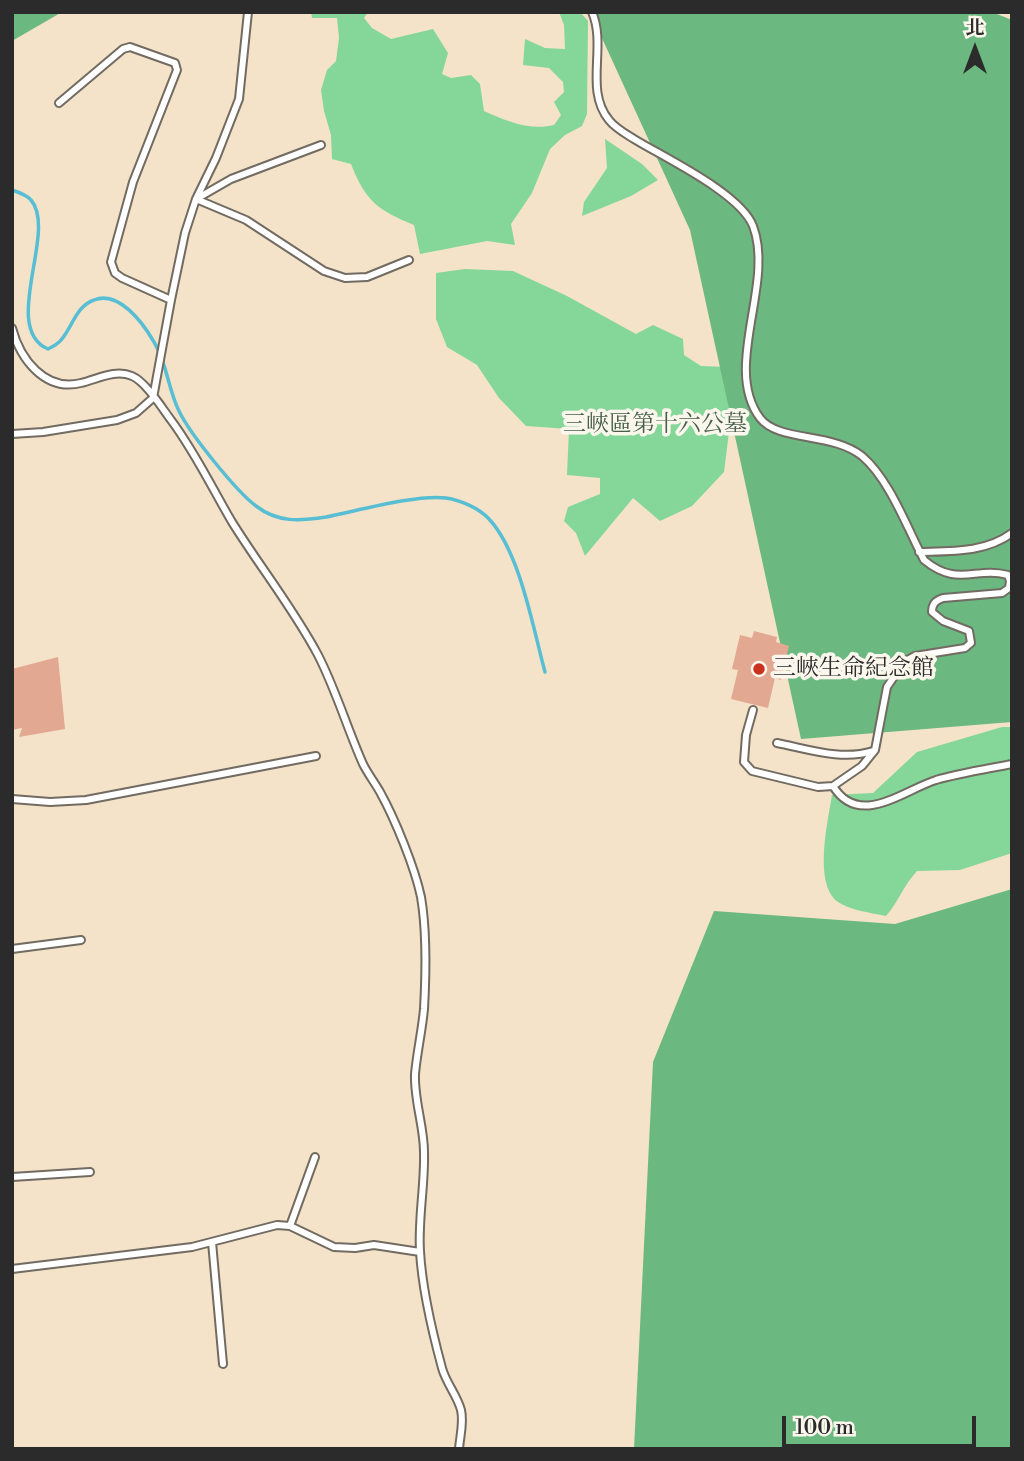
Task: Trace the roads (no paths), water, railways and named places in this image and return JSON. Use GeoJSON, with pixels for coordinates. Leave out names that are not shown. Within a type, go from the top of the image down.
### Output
{"type":"FeatureCollection","features":[{"type":"Feature","properties":{"kind":"lane"},"geometry":{"type":"LineString","coordinates":[[12,435],[117,420],[136,413],[153,398],[170,300],[186,233],[196,199],[216,158],[239,99],[248,12]]}},
{"type":"Feature","properties":{"kind":"lane"},"geometry":{"type":"LineString","coordinates":[[592,12],[599,34],[598,99],[608,120],[640,143],[717,189],[740,206],[752,223],[758,245],[758,269],[747,378],[758,415],[768,427],[780,432],[832,441],[862,456],[879,474],[924,561],[935,569],[946,574],[964,576],[1000,573],[1008,575],[1010,581],[1009,588],[1002,593],[943,598],[936,601],[932,612],[943,621],[969,631],[971,643],[965,648],[915,656],[904,662],[887,687],[874,750],[862,766],[833,786],[818,787],[752,771],[744,762],[743,751],[753,710]]}},
{"type":"Feature","properties":{"kind":"lane"},"geometry":{"type":"LineString","coordinates":[[59,103],[123,49],[130,47],[176,63],[177,70],[132,182],[111,262],[115,273],[121,278],[170,300]]}},
{"type":"Feature","properties":{"kind":"lane"},"geometry":{"type":"LineString","coordinates":[[196,199],[231,179],[321,145]]}},
{"type":"Feature","properties":{"kind":"lane"},"geometry":{"type":"LineString","coordinates":[[196,199],[246,220],[324,271],[345,278],[367,277],[409,260]]}},
{"type":"Feature","properties":{"kind":"lane"},"geometry":{"type":"LineString","coordinates":[[12,328],[29,363],[50,381],[64,385],[79,384],[98,377],[124,374],[136,377],[145,385],[188,446],[233,523],[280,591],[316,652],[335,689],[366,769],[382,794],[411,866],[420,895],[424,922],[424,999],[415,1078],[416,1104],[424,1136],[425,1155],[420,1252],[442,1369],[463,1420],[459,1449]]}},
{"type":"Feature","properties":{"kind":"lane"},"geometry":{"type":"LineString","coordinates":[[919,552],[979,548],[1003,540],[1012,533]]}},
{"type":"Feature","properties":{"kind":"lane"},"geometry":{"type":"LineString","coordinates":[[777,743],[840,755],[861,755],[874,750]]}},
{"type":"Feature","properties":{"kind":"lane"},"geometry":{"type":"LineString","coordinates":[[12,799],[50,802],[86,800],[316,756]]}},
{"type":"Feature","properties":{"kind":"lane"},"geometry":{"type":"LineString","coordinates":[[833,786],[840,798],[856,806],[880,804],[936,780],[1012,764]]}},
{"type":"Feature","properties":{"kind":"lane"},"geometry":{"type":"LineString","coordinates":[[12,949],[81,940]]}},
{"type":"Feature","properties":{"kind":"lane"},"geometry":{"type":"LineString","coordinates":[[290,1226],[315,1157]]}},
{"type":"Feature","properties":{"kind":"lane"},"geometry":{"type":"LineString","coordinates":[[12,1177],[90,1172]]}},
{"type":"Feature","properties":{"kind":"lane"},"geometry":{"type":"LineString","coordinates":[[12,1269],[192,1247],[276,1224],[290,1226],[334,1247],[374,1245],[420,1252]]}},
{"type":"Feature","properties":{"kind":"lane"},"geometry":{"type":"LineString","coordinates":[[212,1242],[223,1364]]}},
{"type":"Feature","properties":{"kind":"waterway"},"geometry":{"type":"LineString","coordinates":[[12,190],[29,198],[38,214],[29,301],[29,321],[35,338],[48,349],[55,345],[65,335],[83,307],[94,300],[112,300],[129,310],[154,342],[175,403],[193,433],[237,488],[264,512],[298,520],[434,497],[457,501],[480,511],[500,533],[517,570],[545,672]]}},
{"type":"Feature","properties":{"kind":"place","name":"三峽生命紀念館"},"geometry":{"type":"Point","coordinates":[759,669]}},
{"type":"Feature","properties":{"kind":"park label","name":"三峽區第十六公墓"},"geometry":{"type":"Point","coordinates":[655,425]}}]}
